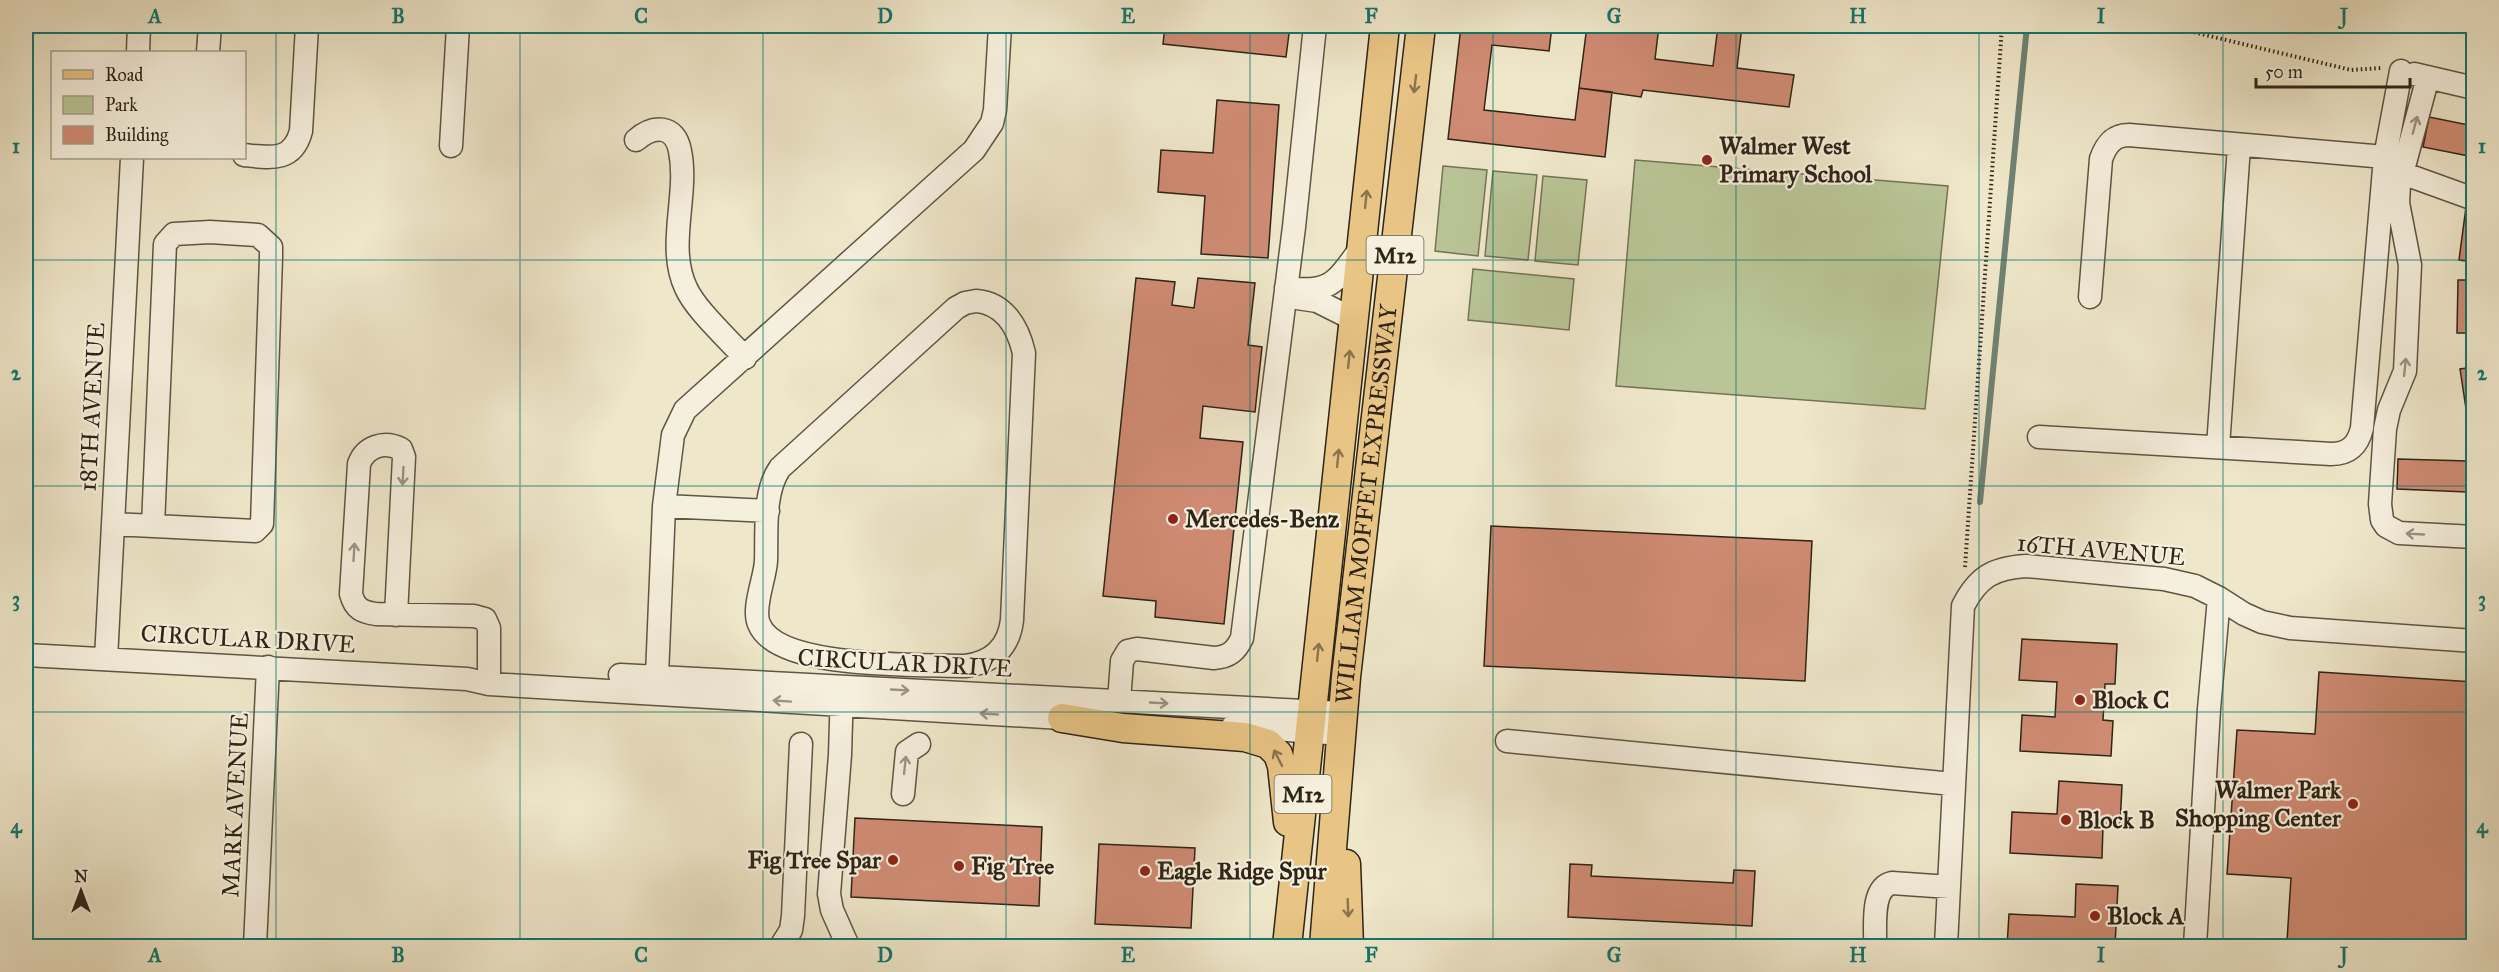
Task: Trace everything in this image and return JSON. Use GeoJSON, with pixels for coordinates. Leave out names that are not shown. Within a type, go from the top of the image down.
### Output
{"type":"FeatureCollection","features":[{"type":"Feature","properties":{"kind":"main road","name":"WILLIAM MOFFET EXPRESSWAY"},"geometry":{"type":"LineString","coordinates":[[1312,721],[1385,26]]}},
{"type":"Feature","properties":{"kind":"main road","name":"WILLIAM MOFFET EXPRESSWAY"},"geometry":{"type":"LineString","coordinates":[[1323,946],[1342,723],[1421,26]]}},
{"type":"Feature","properties":{"kind":"main road"},"geometry":{"type":"LineString","coordinates":[[1062,718],[1123,728],[1245,736],[1268,744],[1278,754],[1282,766],[1289,827],[1296,856]]}},
{"type":"Feature","properties":{"kind":"main road","name":"M12"},"geometry":{"type":"LineString","coordinates":[[1286,946],[1312,721]]}},
{"type":"Feature","properties":{"kind":"main road"},"geometry":{"type":"LineString","coordinates":[[1334,833],[1344,846],[1349,946]]}},
{"type":"Feature","properties":{"kind":"street"},"geometry":{"type":"LineString","coordinates":[[138,51],[139,26]]}},
{"type":"Feature","properties":{"kind":"street"},"geometry":{"type":"LineString","coordinates":[[208,51],[210,26]]}},
{"type":"Feature","properties":{"kind":"street"},"geometry":{"type":"LineString","coordinates":[[246,155],[276,156],[289,153],[298,145],[301,131],[307,26]]}},
{"type":"Feature","properties":{"kind":"street"},"geometry":{"type":"LineString","coordinates":[[451,146],[458,26]]}},
{"type":"Feature","properties":{"kind":"street"},"geometry":{"type":"LineString","coordinates":[[657,676],[664,506],[670,449],[678,421],[693,400],[745,358],[964,160],[984,137],[995,110],[1000,26]]}},
{"type":"Feature","properties":{"kind":"street"},"geometry":{"type":"LineString","coordinates":[[1119,701],[1122,661],[1128,651],[1137,649],[1214,658],[1224,657],[1233,652],[1242,638],[1315,26]]}},
{"type":"Feature","properties":{"kind":"street"},"geometry":{"type":"LineString","coordinates":[[2039,437],[2340,454],[2347,452],[2358,441],[2362,428],[2394,70],[2474,87]]}},
{"type":"Feature","properties":{"kind":"street"},"geometry":{"type":"LineString","coordinates":[[2428,77],[2402,172],[2398,203],[2410,265],[2406,371],[2385,429],[2381,514],[2386,526],[2399,533],[2474,537]]}},
{"type":"Feature","properties":{"kind":"street"},"geometry":{"type":"LineString","coordinates":[[636,140],[650,130],[658,129],[672,135],[677,141],[682,160],[680,271],[686,289],[696,303],[745,358]]}},
{"type":"Feature","properties":{"kind":"street"},"geometry":{"type":"LineString","coordinates":[[2090,297],[2101,159],[2109,143],[2122,135],[2385,157]]}},
{"type":"Feature","properties":{"kind":"street"},"geometry":{"type":"LineString","coordinates":[[2218,447],[2239,146]]}},
{"type":"Feature","properties":{"kind":"street","name":"18TH AVENUE"},"geometry":{"type":"LineString","coordinates":[[106,659],[132,159]]}},
{"type":"Feature","properties":{"kind":"street"},"geometry":{"type":"LineString","coordinates":[[2402,172],[2474,199]]}},
{"type":"Feature","properties":{"kind":"street"},"geometry":{"type":"LineString","coordinates":[[113,524],[153,526],[255,531],[262,524],[271,247],[258,235],[181,233],[174,234],[165,244],[153,526]]}},
{"type":"Feature","properties":{"kind":"street"},"geometry":{"type":"LineString","coordinates":[[1285,292],[1318,290],[1328,286],[1344,271],[1361,248]]}},
{"type":"Feature","properties":{"kind":"street"},"geometry":{"type":"LineString","coordinates":[[1285,292],[1317,301],[1353,320]]}},
{"type":"Feature","properties":{"kind":"street"},"geometry":{"type":"LineString","coordinates":[[986,302],[1006,315],[1016,328],[1024,353],[1011,632],[1008,640],[994,656],[985,662],[965,666],[833,660],[800,653],[773,641],[759,626],[757,610],[764,580],[768,511],[774,476],[780,468],[956,308],[965,303],[986,302]]}},
{"type":"Feature","properties":{"kind":"street"},"geometry":{"type":"LineString","coordinates":[[396,615],[404,457],[400,449],[387,445],[369,450],[358,464],[351,594],[358,609],[364,613],[396,615],[474,616],[485,620],[489,628],[482,678]]}},
{"type":"Feature","properties":{"kind":"street"},"geometry":{"type":"LineString","coordinates":[[664,506],[768,511]]}},
{"type":"Feature","properties":{"kind":"street","name":"16TH AVENUE"},"geometry":{"type":"LineString","coordinates":[[1962,606],[1971,589],[1984,577],[2007,567],[2026,566],[2164,579],[2195,586],[2262,622],[2290,628],[2474,641]]}},
{"type":"Feature","properties":{"kind":"street"},"geometry":{"type":"LineString","coordinates":[[2196,946],[2209,709],[2219,597]]}},
{"type":"Feature","properties":{"kind":"street"},"geometry":{"type":"LineString","coordinates":[[1946,946],[1962,606]]}},
{"type":"Feature","properties":{"kind":"street","name":"CIRCULAR DRIVE"},"geometry":{"type":"LineString","coordinates":[[26,655],[841,696],[1119,701],[1342,723]]}},
{"type":"Feature","properties":{"kind":"street","name":"MARK AVENUE"},"geometry":{"type":"LineString","coordinates":[[255,946],[268,667]]}},
{"type":"Feature","properties":{"kind":"street","name":"CIRCULAR DRIVE"},"geometry":{"type":"LineString","coordinates":[[482,678],[657,676],[1062,718],[1312,721]]}},
{"type":"Feature","properties":{"kind":"street"},"geometry":{"type":"LineString","coordinates":[[841,696],[840,755],[830,894],[832,910],[848,946]]}},
{"type":"Feature","properties":{"kind":"street"},"geometry":{"type":"LineString","coordinates":[[1507,741],[1953,784]]}},
{"type":"Feature","properties":{"kind":"street"},"geometry":{"type":"LineString","coordinates":[[781,946],[791,930],[793,916],[801,744]]}},
{"type":"Feature","properties":{"kind":"street"},"geometry":{"type":"LineString","coordinates":[[903,794],[907,752],[919,744]]}},
{"type":"Feature","properties":{"kind":"street"},"geometry":{"type":"LineString","coordinates":[[1875,946],[1878,896],[1884,886],[1892,884],[1949,887]]}},
{"type":"Feature","properties":{"kind":"path"},"geometry":{"type":"LineString","coordinates":[[1962,606],[2002,26]]}},
{"type":"Feature","properties":{"kind":"path"},"geometry":{"type":"LineString","coordinates":[[2168,26],[2351,70],[2394,70]]}},
{"type":"Feature","properties":{"kind":"green space"},"geometry":{"type":"Polygon","coordinates":[[[1635,160],[1948,186],[1925,409],[1616,386],[1635,160]]]}},
{"type":"Feature","properties":{"kind":"green space"},"geometry":{"type":"Polygon","coordinates":[[[1443,166],[1487,170],[1478,256],[1435,251],[1443,166]]]}},
{"type":"Feature","properties":{"kind":"green space"},"geometry":{"type":"Polygon","coordinates":[[[1493,171],[1537,175],[1528,260],[1485,256],[1493,171]]]}},
{"type":"Feature","properties":{"kind":"green space"},"geometry":{"type":"Polygon","coordinates":[[[1543,176],[1587,180],[1578,265],[1535,261],[1543,176]]]}},
{"type":"Feature","properties":{"kind":"green space"},"geometry":{"type":"Polygon","coordinates":[[[1473,269],[1574,279],[1569,330],[1468,320],[1473,269]]]}},
{"type":"Feature","properties":{"kind":"building"},"geometry":{"type":"Polygon","coordinates":[[[1165,26],[1290,26],[1286,57],[1163,44],[1165,26]]]}},
{"type":"Feature","properties":{"kind":"building"},"geometry":{"type":"Polygon","coordinates":[[[1461,26],[1552,26],[1549,51],[1492,45],[1484,110],[1575,120],[1579,88],[1612,92],[1605,157],[1448,139],[1461,26]]]}},
{"type":"Feature","properties":{"kind":"building"},"geometry":{"type":"Polygon","coordinates":[[[1587,26],[1659,26],[1655,59],[1713,66],[1718,26],[1742,26],[1737,68],[1794,75],[1789,107],[1643,90],[1641,97],[1579,88],[1587,26]]]}},
{"type":"Feature","properties":{"kind":"building"},"geometry":{"type":"Polygon","coordinates":[[[1217,100],[1279,105],[1268,258],[1201,254],[1205,196],[1158,192],[1161,150],[1213,153],[1217,100]]]}},
{"type":"Feature","properties":{"kind":"building"},"geometry":{"type":"Polygon","coordinates":[[[2429,117],[2474,126],[2474,157],[2423,147],[2429,117]]]}},
{"type":"Feature","properties":{"kind":"building"},"geometry":{"type":"Polygon","coordinates":[[[2466,207],[2474,208],[2474,262],[2459,260],[2466,207]]]}},
{"type":"Feature","properties":{"kind":"building","name":"Mercedes-Benz"},"geometry":{"type":"Polygon","coordinates":[[[1136,278],[1175,282],[1172,305],[1194,308],[1198,278],[1255,283],[1248,345],[1262,347],[1255,412],[1203,406],[1200,438],[1243,442],[1224,624],[1155,617],[1156,601],[1103,596],[1136,278]]]}},
{"type":"Feature","properties":{"kind":"building"},"geometry":{"type":"Polygon","coordinates":[[[2458,280],[2474,280],[2474,333],[2457,333],[2458,280]]]}},
{"type":"Feature","properties":{"kind":"building"},"geometry":{"type":"Polygon","coordinates":[[[2474,367],[2474,421],[2468,422],[2460,369],[2474,367]]]}},
{"type":"Feature","properties":{"kind":"building"},"geometry":{"type":"Polygon","coordinates":[[[2398,459],[2468,461],[2467,492],[2397,489],[2398,459]]]}},
{"type":"Feature","properties":{"kind":"building"},"geometry":{"type":"Polygon","coordinates":[[[1491,526],[1812,541],[1805,681],[1484,666],[1491,526]]]}},
{"type":"Feature","properties":{"kind":"building","name":"Block C"},"geometry":{"type":"Polygon","coordinates":[[[2022,639],[2117,644],[2115,684],[2105,684],[2103,720],[2113,721],[2111,756],[2020,751],[2022,715],[2055,717],[2057,682],[2019,680],[2022,639]]]}},
{"type":"Feature","properties":{"kind":"building","name":"Walmer Park Shopping Center"},"geometry":{"type":"Polygon","coordinates":[[[2319,672],[2474,682],[2474,946],[2282,946],[2282,941],[2287,941],[2291,878],[2227,874],[2237,730],[2315,734],[2319,672]]]}},
{"type":"Feature","properties":{"kind":"building","name":"Block B"},"geometry":{"type":"Polygon","coordinates":[[[2059,781],[2122,785],[2120,826],[2103,826],[2102,858],[2010,853],[2012,812],[2057,814],[2059,781]]]}},
{"type":"Feature","properties":{"kind":"building"},"geometry":{"type":"Polygon","coordinates":[[[855,818],[1042,827],[1039,906],[851,897],[855,818]]]}},
{"type":"Feature","properties":{"kind":"building"},"geometry":{"type":"Polygon","coordinates":[[[1099,844],[1195,848],[1191,928],[1095,924],[1099,844]]]}},
{"type":"Feature","properties":{"kind":"building"},"geometry":{"type":"Polygon","coordinates":[[[1570,864],[1592,865],[1591,876],[1733,883],[1734,870],[1755,871],[1752,926],[1568,917],[1570,864]]]}},
{"type":"Feature","properties":{"kind":"building","name":"Block A"},"geometry":{"type":"Polygon","coordinates":[[[2076,884],[2118,886],[2115,946],[2007,946],[2009,914],[2075,917],[2076,884]]]}},
{"type":"Feature","properties":{"kind":"building"},"geometry":{"type":"Polygon","coordinates":[[[1568,939],[1587,940],[1587,946],[1567,946],[1568,939]]]}},
{"type":"Feature","properties":{"kind":"waterway"},"geometry":{"type":"LineString","coordinates":[[1980,502],[2027,26]]}},
{"type":"Feature","properties":{"kind":"place","name":"Walmer West Primary School"},"geometry":{"type":"Point","coordinates":[1707,160]}},
{"type":"Feature","properties":{"kind":"place","name":"Mercedes-Benz"},"geometry":{"type":"Point","coordinates":[1173,519]}},
{"type":"Feature","properties":{"kind":"place","name":"Block C"},"geometry":{"type":"Point","coordinates":[2080,700]}},
{"type":"Feature","properties":{"kind":"place","name":"Walmer Park Shopping Center"},"geometry":{"type":"Point","coordinates":[2353,804]}},
{"type":"Feature","properties":{"kind":"place","name":"Block B"},"geometry":{"type":"Point","coordinates":[2066,820]}},
{"type":"Feature","properties":{"kind":"place","name":"Fig Tree Spar"},"geometry":{"type":"Point","coordinates":[893,860]}},
{"type":"Feature","properties":{"kind":"place","name":"Fig Tree"},"geometry":{"type":"Point","coordinates":[959,866]}},
{"type":"Feature","properties":{"kind":"place","name":"Eagle Ridge Spur"},"geometry":{"type":"Point","coordinates":[1145,871]}},
{"type":"Feature","properties":{"kind":"place","name":"Block A"},"geometry":{"type":"Point","coordinates":[2095,916]}}]}
